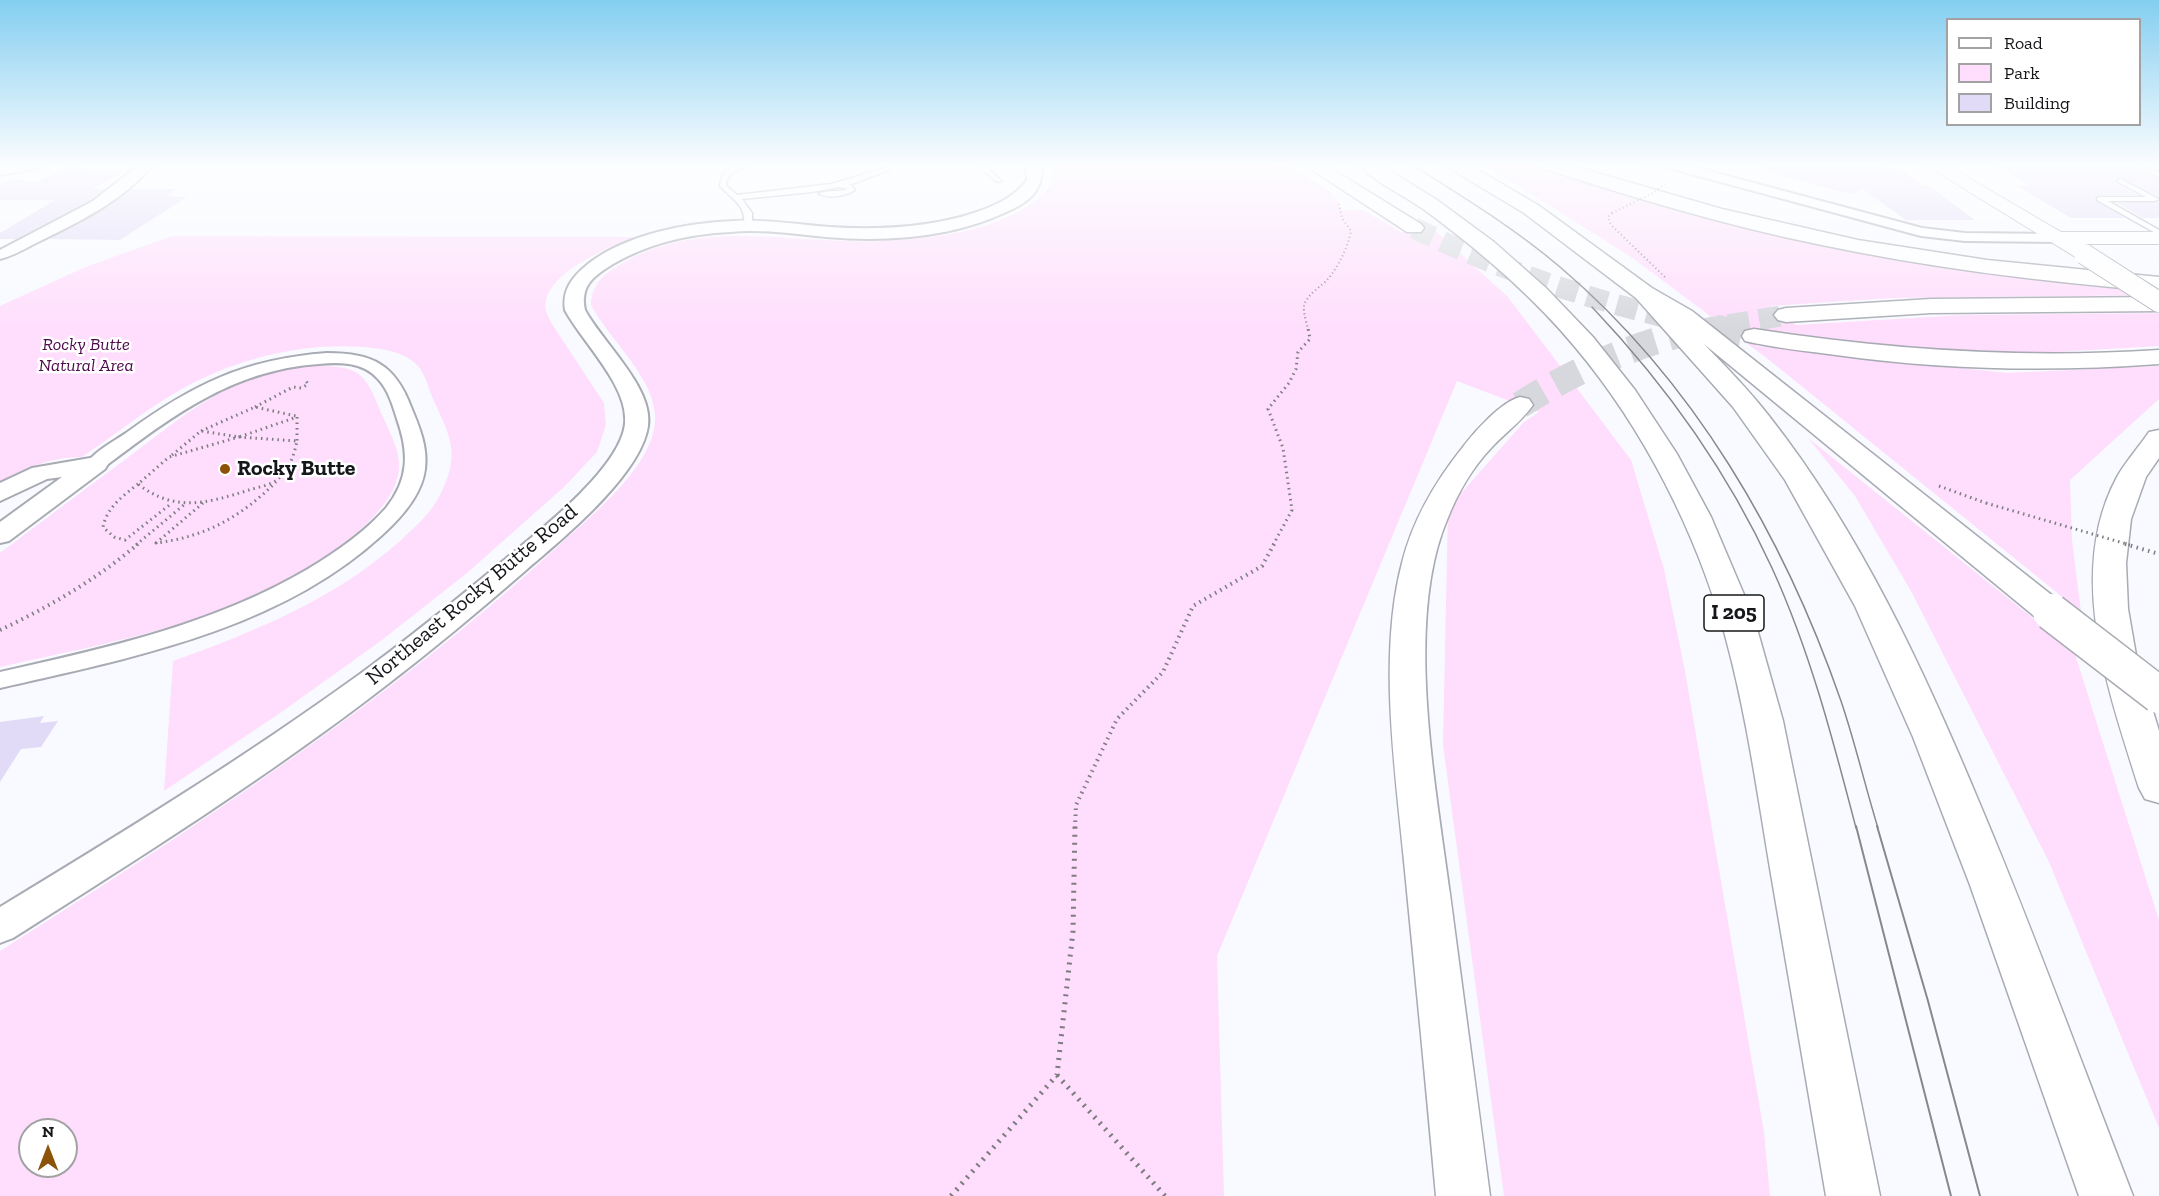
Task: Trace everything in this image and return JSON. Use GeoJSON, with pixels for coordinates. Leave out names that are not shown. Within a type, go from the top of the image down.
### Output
{"type":"FeatureCollection","features":[{"type":"Feature","properties":{"kind":"highway"},"geometry":{"type":"LineString","coordinates":[[1399,220],[1414,228]]}},
{"type":"Feature","properties":{"kind":"highway","name":"I 205"},"geometry":{"type":"LineString","coordinates":[[1455,220],[1512,266],[1544,296],[1607,368],[1654,436],[1678,478],[1726,587],[1749,660],[1764,720],[1853,1196]]}},
{"type":"Feature","properties":{"kind":"highway"},"geometry":{"type":"LineString","coordinates":[[1547,220],[1644,293],[1684,316],[2051,612],[2159,695]]}},
{"type":"Feature","properties":{"kind":"highway"},"geometry":{"type":"LineString","coordinates":[[1742,220],[1826,240],[1985,267],[2159,284]]}},
{"type":"Feature","properties":{"kind":"highway"},"geometry":{"type":"LineString","coordinates":[[1644,293],[1738,394],[1773,440],[1842,548],[1904,672],[1968,823],[2021,957],[2106,1196]]}},
{"type":"Feature","properties":{"kind":"highway"},"geometry":{"type":"LineString","coordinates":[[1786,315],[1941,306],[2159,303]]}},
{"type":"Feature","properties":{"kind":"highway"},"geometry":{"type":"LineString","coordinates":[[1754,336],[1836,349],[1962,361],[2047,363],[2159,357]]}},
{"type":"Feature","properties":{"kind":"highway"},"geometry":{"type":"LineString","coordinates":[[1463,1196],[1413,755],[1409,696],[1411,600],[1426,530],[1454,474],[1494,427],[1520,405]]}},
{"type":"Feature","properties":{"kind":"highway"},"geometry":{"type":"LineString","coordinates":[[2159,438],[2133,473],[2122,500],[2112,530],[2108,565],[2109,600],[2116,641],[2127,688],[2159,788]]}},
{"type":"Feature","properties":{"kind":"main road"},"geometry":{"type":"LineString","coordinates":[[2027,220],[2159,303]]}},
{"type":"Feature","properties":{"kind":"main road"},"geometry":{"type":"LineString","coordinates":[[2057,238],[2159,238]]}},
{"type":"Feature","properties":{"kind":"street"},"geometry":{"type":"LineString","coordinates":[[0,255],[68,220]]}},
{"type":"Feature","properties":{"kind":"street","name":"Northeast Rocky Butte Road"},"geometry":{"type":"LineString","coordinates":[[0,927],[212,792],[360,689],[462,610],[566,519],[616,466],[631,442],[637,424],[636,407],[630,393],[576,311],[573,298],[577,287],[603,262],[646,242],[703,230],[748,226],[874,233],[917,230],[968,220]]}},
{"type":"Feature","properties":{"kind":"street"},"geometry":{"type":"LineString","coordinates":[[1877,220],[1922,232],[1965,237],[2057,238]]}},
{"type":"Feature","properties":{"kind":"street"},"geometry":{"type":"LineString","coordinates":[[0,535],[179,404],[219,381],[269,364],[326,358],[363,362],[374,366],[386,376],[412,433],[417,458],[412,484],[391,514],[358,545],[290,589],[222,620],[178,635],[0,680]]}},
{"type":"Feature","properties":{"kind":"street"},"geometry":{"type":"LineString","coordinates":[[0,492],[41,474],[96,465]]}},
{"type":"Feature","properties":{"kind":"street"},"geometry":{"type":"LineString","coordinates":[[0,502],[38,487],[61,490]]}},
{"type":"Feature","properties":{"kind":"lane"},"geometry":{"type":"LineString","coordinates":[[748,226],[750,220]]}},
{"type":"Feature","properties":{"kind":"lane"},"geometry":{"type":"LineString","coordinates":[[2136,220],[2159,233]]}},
{"type":"Feature","properties":{"kind":"path"},"geometry":{"type":"LineString","coordinates":[[951,1196],[1058,1075],[1073,931],[1076,805],[1117,719],[1163,672],[1193,606],[1262,566],[1292,510],[1283,448],[1268,409],[1285,389],[1299,366],[1298,352],[1310,339],[1304,307],[1307,300],[1327,280],[1348,244],[1351,231],[1343,220]]}},
{"type":"Feature","properties":{"kind":"path"},"geometry":{"type":"LineString","coordinates":[[172,502],[124,540],[114,537],[103,527],[110,509],[201,431],[293,387],[306,386],[308,384],[304,381],[309,379]]}},
{"type":"Feature","properties":{"kind":"path"},"geometry":{"type":"LineString","coordinates":[[255,407],[297,417]]}},
{"type":"Feature","properties":{"kind":"path"},"geometry":{"type":"LineString","coordinates":[[169,457],[297,417]]}},
{"type":"Feature","properties":{"kind":"path"},"geometry":{"type":"LineString","coordinates":[[203,503],[156,543],[187,538],[226,524],[255,504],[293,460],[297,441],[297,417]]}},
{"type":"Feature","properties":{"kind":"path"},"geometry":{"type":"LineString","coordinates":[[201,431],[239,437],[297,441]]}},
{"type":"Feature","properties":{"kind":"path"},"geometry":{"type":"LineString","coordinates":[[138,484],[152,495],[185,504],[203,503],[278,480]]}},
{"type":"Feature","properties":{"kind":"path"},"geometry":{"type":"LineString","coordinates":[[1986,503],[2159,554]]}},
{"type":"Feature","properties":{"kind":"path"},"geometry":{"type":"LineString","coordinates":[[0,630],[41,611],[118,561],[185,504]]}},
{"type":"Feature","properties":{"kind":"path"},"geometry":{"type":"LineString","coordinates":[[1058,1075],[1165,1196]]}},
{"type":"Feature","properties":{"kind":"green space"},"geometry":{"type":"Polygon","coordinates":[[[1001,220],[1380,220],[1401,232],[1431,227],[1508,297],[1631,460],[1664,569],[1685,671],[1764,1132],[1770,1196],[1504,1196],[1443,745],[1448,508],[1524,422],[1539,412],[1457,381],[1217,956],[1224,1196],[0,1196],[0,951],[216,811],[355,712],[490,606],[582,524],[627,480],[648,447],[654,430],[655,413],[644,381],[591,305],[593,291],[604,275],[651,250],[682,241],[746,236],[877,241],[936,236],[977,228],[1001,220]]]}},
{"type":"Feature","properties":{"kind":"green space"},"geometry":{"type":"Polygon","coordinates":[[[1572,220],[1721,220],[1846,251],[2075,284],[2159,288],[2159,295],[1892,298],[1770,306],[1796,325],[1962,315],[2159,313],[2159,346],[2037,353],[1886,346],[1752,328],[1757,346],[2007,373],[2159,366],[2159,399],[2070,480],[2072,540],[2081,612],[1768,359],[1631,257],[1572,220]]]}},
{"type":"Feature","properties":{"kind":"green space","name":"Rocky Butte Natural Area"},"geometry":{"type":"Polygon","coordinates":[[[172,236],[637,237],[611,247],[579,264],[554,285],[547,297],[546,311],[552,324],[604,403],[606,425],[597,452],[564,487],[467,573],[382,640],[283,711],[164,791],[173,661],[293,612],[375,562],[411,531],[431,509],[446,482],[452,458],[445,425],[423,373],[413,361],[400,354],[377,348],[316,347],[245,361],[201,379],[167,397],[82,457],[71,457],[40,464],[0,482],[0,306],[83,268],[172,236]]]}},
{"type":"Feature","properties":{"kind":"green space"},"geometry":{"type":"Polygon","coordinates":[[[311,366],[341,368],[359,374],[371,390],[394,442],[399,461],[397,478],[390,495],[371,519],[318,561],[277,585],[233,605],[141,635],[0,667],[0,553],[209,399],[256,377],[311,366]]]}},
{"type":"Feature","properties":{"kind":"green space"},"geometry":{"type":"Polygon","coordinates":[[[1808,438],[2074,651],[2159,920],[2159,1128],[2049,862],[1911,591],[1855,496],[1808,438]]]}},
{"type":"Feature","properties":{"kind":"building"},"geometry":{"type":"Polygon","coordinates":[[[22,220],[52,220],[16,239],[0,239],[0,233],[22,220]]]}},
{"type":"Feature","properties":{"kind":"building"},"geometry":{"type":"Polygon","coordinates":[[[85,220],[151,220],[120,240],[49,239],[85,220]]]}},
{"type":"Feature","properties":{"kind":"building"},"geometry":{"type":"Polygon","coordinates":[[[44,716],[40,723],[58,721],[41,747],[21,749],[0,782],[0,722],[44,716]]]}},
{"type":"Feature","properties":{"kind":"tunnel"},"geometry":{"type":"LineString","coordinates":[[1414,228],[1526,276],[1603,301],[1712,328]]}},
{"type":"Feature","properties":{"kind":"tunnel"},"geometry":{"type":"LineString","coordinates":[[1712,328],[1786,315]]}},
{"type":"Feature","properties":{"kind":"tunnel"},"geometry":{"type":"LineString","coordinates":[[1520,405],[1564,379],[1609,358],[1656,341],[1705,328]]}},
{"type":"Feature","properties":{"kind":"tunnel"},"geometry":{"type":"LineString","coordinates":[[1698,330],[1712,328]]}},
{"type":"Feature","properties":{"kind":"tunnel"},"geometry":{"type":"LineString","coordinates":[[1712,328],[1722,330]]}},
{"type":"Feature","properties":{"kind":"tunnel"},"geometry":{"type":"LineString","coordinates":[[1715,328],[1754,336]]}},
{"type":"Feature","properties":{"kind":"tram line"},"geometry":{"type":"LineString","coordinates":[[1497,220],[1560,267],[1608,312],[1652,360],[1693,411],[1729,465],[1792,580],[1818,640],[1851,732],[1878,828]]}},
{"type":"Feature","properties":{"kind":"tram line"},"geometry":{"type":"LineString","coordinates":[[1592,307],[1670,398],[1715,463],[1754,532],[1786,599],[1798,631],[1829,729],[1856,828]]}},
{"type":"Feature","properties":{"kind":"tram line"},"geometry":{"type":"LineString","coordinates":[[1856,826],[1951,1196]]}},
{"type":"Feature","properties":{"kind":"tram line"},"geometry":{"type":"LineString","coordinates":[[1877,826],[1928,1001],[1980,1196]]}},
{"type":"Feature","properties":{"kind":"place","name":"Rocky Butte"},"geometry":{"type":"Point","coordinates":[225,469]}}]}
